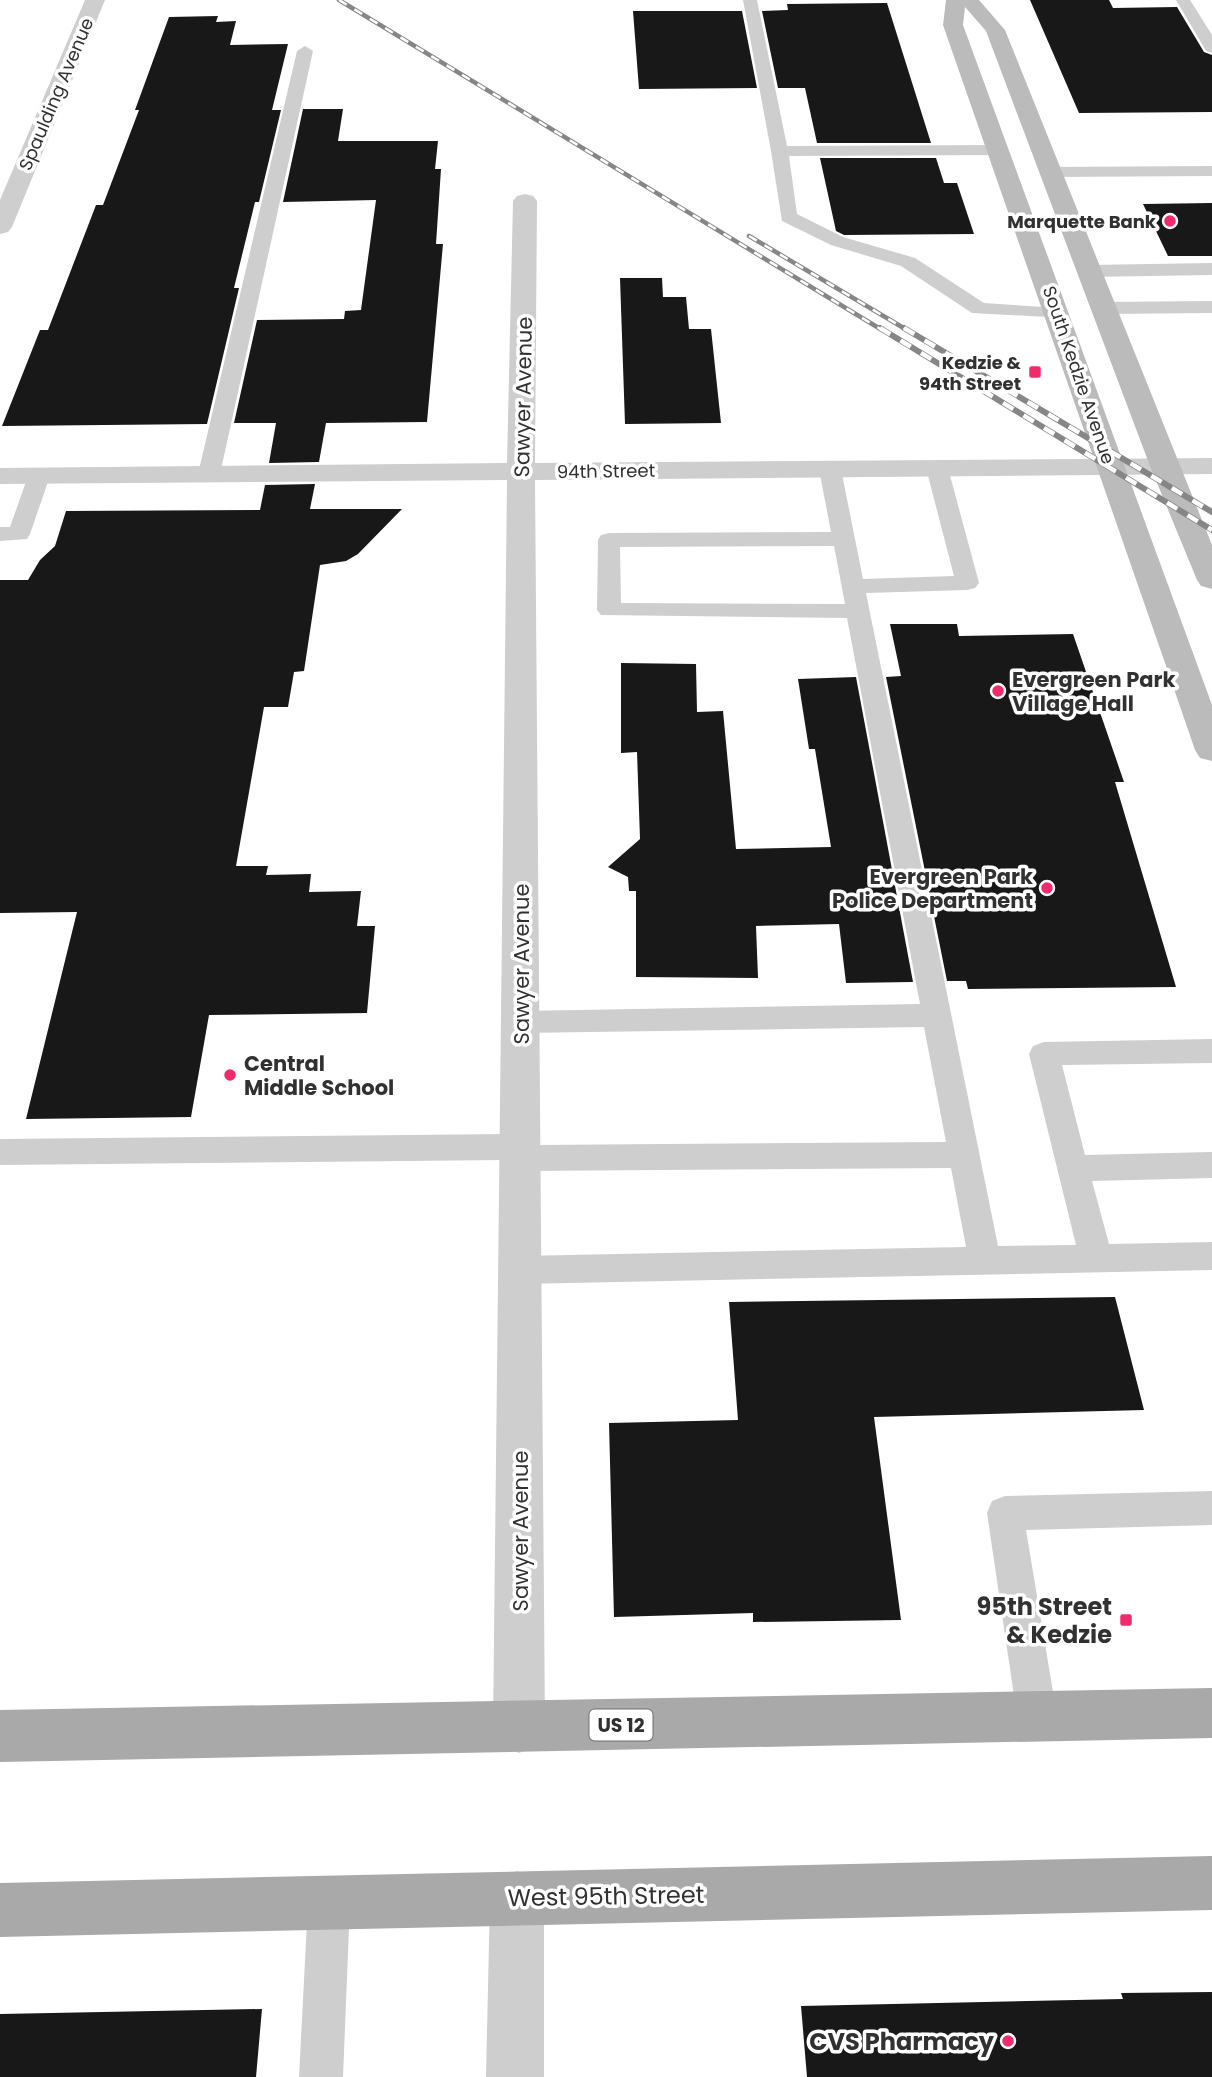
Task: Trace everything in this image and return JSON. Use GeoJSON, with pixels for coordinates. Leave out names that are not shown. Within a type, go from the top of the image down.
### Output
{"type":"FeatureCollection","features":[{"type":"Feature","properties":{"kind":"main road","name":"South Kedzie Avenue"},"geometry":{"type":"LineString","coordinates":[[956,0],[953,25],[1059,314],[1110,467],[1212,750]]}},
{"type":"Feature","properties":{"kind":"main road"},"geometry":{"type":"LineString","coordinates":[[969,0],[995,30],[1164,467],[1212,580]]}},
{"type":"Feature","properties":{"kind":"main road","name":"US 12"},"geometry":{"type":"LineString","coordinates":[[0,1737],[1212,1713]]}},
{"type":"Feature","properties":{"kind":"main road","name":"West 95th Street"},"geometry":{"type":"LineString","coordinates":[[0,1910],[1212,1883]]}},
{"type":"Feature","properties":{"kind":"street","name":"Spaulding Avenue"},"geometry":{"type":"LineString","coordinates":[[0,227],[95,0]]}},
{"type":"Feature","properties":{"kind":"street","name":"Sawyer Avenue"},"geometry":{"type":"LineString","coordinates":[[519,1727],[525,201]]}},
{"type":"Feature","properties":{"kind":"street","name":"94th Street"},"geometry":{"type":"LineString","coordinates":[[0,476],[1212,466]]}},
{"type":"Feature","properties":{"kind":"street"},"geometry":{"type":"LineString","coordinates":[[515,2077],[517,1898]]}},
{"type":"Feature","properties":{"kind":"lane"},"geometry":{"type":"LineString","coordinates":[[750,0],[780,151],[788,217],[836,241],[908,262],[979,309],[1059,314]]}},
{"type":"Feature","properties":{"kind":"lane"},"geometry":{"type":"LineString","coordinates":[[1183,0],[1212,48]]}},
{"type":"Feature","properties":{"kind":"lane"},"geometry":{"type":"LineString","coordinates":[[209,474],[305,51]]}},
{"type":"Feature","properties":{"kind":"lane"},"geometry":{"type":"LineString","coordinates":[[780,151],[999,150]]}},
{"type":"Feature","properties":{"kind":"lane"},"geometry":{"type":"LineString","coordinates":[[1051,172],[1212,171]]}},
{"type":"Feature","properties":{"kind":"lane"},"geometry":{"type":"LineString","coordinates":[[1089,271],[1212,269]]}},
{"type":"Feature","properties":{"kind":"lane"},"geometry":{"type":"LineString","coordinates":[[1103,308],[1212,307]]}},
{"type":"Feature","properties":{"kind":"lane"},"geometry":{"type":"LineString","coordinates":[[843,539],[609,540],[609,610],[855,598],[967,583],[937,468]]}},
{"type":"Feature","properties":{"kind":"lane"},"geometry":{"type":"LineString","coordinates":[[830,469],[985,1261]]}},
{"type":"Feature","properties":{"kind":"lane"},"geometry":{"type":"LineString","coordinates":[[0,534],[19,534],[39,476]]}},
{"type":"Feature","properties":{"kind":"lane"},"geometry":{"type":"LineString","coordinates":[[521,1022],[937,1015]]}},
{"type":"Feature","properties":{"kind":"lane"},"geometry":{"type":"LineString","coordinates":[[1097,1258],[1044,1054],[1212,1051]]}},
{"type":"Feature","properties":{"kind":"lane"},"geometry":{"type":"LineString","coordinates":[[0,1152],[964,1155]]}},
{"type":"Feature","properties":{"kind":"lane"},"geometry":{"type":"LineString","coordinates":[[1073,1168],[1212,1165]]}},
{"type":"Feature","properties":{"kind":"lane"},"geometry":{"type":"LineString","coordinates":[[520,1270],[1212,1256]]}},
{"type":"Feature","properties":{"kind":"lane"},"geometry":{"type":"LineString","coordinates":[[1037,1716],[1005,1513],[1212,1508]]}},
{"type":"Feature","properties":{"kind":"lane"},"geometry":{"type":"LineString","coordinates":[[321,2077],[329,1903]]}},
{"type":"Feature","properties":{"kind":"building"},"geometry":{"type":"Polygon","coordinates":[[[1030,0],[1109,0],[1113,8],[1177,7],[1204,52],[1212,55],[1212,112],[1079,113],[1030,0]]]}},
{"type":"Feature","properties":{"kind":"building"},"geometry":{"type":"Polygon","coordinates":[[[887,3],[931,143],[817,143],[805,88],[778,88],[762,11],[788,10],[787,4],[887,3]]]}},
{"type":"Feature","properties":{"kind":"building"},"geometry":{"type":"Polygon","coordinates":[[[633,11],[742,11],[757,88],[639,89],[633,11]]]}},
{"type":"Feature","properties":{"kind":"building"},"geometry":{"type":"Polygon","coordinates":[[[218,16],[216,22],[236,21],[230,45],[288,44],[272,110],[281,110],[259,202],[255,202],[234,288],[239,288],[207,424],[2,426],[40,330],[48,330],[96,205],[103,205],[139,110],[135,110],[169,17],[218,16]]]}},
{"type":"Feature","properties":{"kind":"building"},"geometry":{"type":"Polygon","coordinates":[[[303,109],[343,109],[338,141],[438,141],[435,169],[441,169],[436,244],[443,244],[427,422],[326,423],[319,462],[269,463],[276,423],[234,423],[257,320],[344,319],[345,311],[361,310],[376,200],[283,202],[303,109]]]}},
{"type":"Feature","properties":{"kind":"building"},"geometry":{"type":"Polygon","coordinates":[[[820,158],[936,158],[944,183],[957,183],[974,234],[844,235],[836,231],[820,158]]]}},
{"type":"Feature","properties":{"kind":"building","name":"Marquette Bank"},"geometry":{"type":"Polygon","coordinates":[[[1212,203],[1212,256],[1168,256],[1143,204],[1212,203]]]}},
{"type":"Feature","properties":{"kind":"building"},"geometry":{"type":"Polygon","coordinates":[[[620,278],[662,278],[663,297],[686,297],[689,329],[711,329],[721,423],[625,424],[620,278]]]}},
{"type":"Feature","properties":{"kind":"building"},"geometry":{"type":"Polygon","coordinates":[[[315,484],[310,509],[402,509],[358,554],[346,561],[320,565],[304,671],[294,672],[288,707],[264,707],[236,866],[268,866],[266,875],[311,874],[309,892],[361,891],[357,926],[375,926],[367,1013],[209,1015],[191,1117],[26,1119],[77,912],[0,913],[0,580],[28,580],[40,560],[55,546],[66,511],[260,510],[265,485],[315,484]]]}},
{"type":"Feature","properties":{"kind":"building"},"geometry":{"type":"Polygon","coordinates":[[[890,624],[957,624],[959,636],[1073,634],[1124,782],[1115,782],[1176,987],[968,989],[966,981],[947,981],[886,677],[901,676],[890,624]]]}},
{"type":"Feature","properties":{"kind":"building"},"geometry":{"type":"Polygon","coordinates":[[[621,663],[696,664],[697,712],[723,711],[736,849],[831,847],[815,749],[809,749],[798,679],[856,677],[913,982],[846,983],[839,924],[756,926],[758,978],[636,977],[636,891],[629,891],[628,877],[608,867],[640,839],[637,752],[621,753],[621,663]]]}},
{"type":"Feature","properties":{"kind":"building"},"geometry":{"type":"Polygon","coordinates":[[[1115,1297],[1144,1410],[874,1417],[901,1620],[753,1622],[753,1613],[614,1617],[609,1423],[738,1420],[729,1302],[1115,1297]]]}},
{"type":"Feature","properties":{"kind":"building","name":"CVS Pharmacy"},"geometry":{"type":"Polygon","coordinates":[[[1212,1992],[1212,2077],[807,2077],[801,2006],[1123,1999],[1121,1993],[1212,1992]]]}},
{"type":"Feature","properties":{"kind":"building"},"geometry":{"type":"Polygon","coordinates":[[[262,2009],[256,2077],[0,2077],[0,2014],[262,2009]]]}},
{"type":"Feature","properties":{"kind":"railway"},"geometry":{"type":"LineString","coordinates":[[339,0],[882,330]]}},
{"type":"Feature","properties":{"kind":"railway"},"geometry":{"type":"LineString","coordinates":[[749,236],[907,330]]}},
{"type":"Feature","properties":{"kind":"railway"},"geometry":{"type":"LineString","coordinates":[[880,328],[1212,530]]}},
{"type":"Feature","properties":{"kind":"railway"},"geometry":{"type":"LineString","coordinates":[[904,328],[1212,512]]}},
{"type":"Feature","properties":{"kind":"place","name":"Marquette Bank"},"geometry":{"type":"Point","coordinates":[1170,221]}},
{"type":"Feature","properties":{"kind":"place","name":"Kedzie & 94th Street"},"geometry":{"type":"Point","coordinates":[1035,372]}},
{"type":"Feature","properties":{"kind":"place","name":"Evergreen Park Village Hall"},"geometry":{"type":"Point","coordinates":[998,691]}},
{"type":"Feature","properties":{"kind":"place","name":"Evergreen Park Police Department"},"geometry":{"type":"Point","coordinates":[1047,888]}},
{"type":"Feature","properties":{"kind":"place","name":"Central Middle School"},"geometry":{"type":"Point","coordinates":[230,1075]}},
{"type":"Feature","properties":{"kind":"place","name":"95th Street & Kedzie"},"geometry":{"type":"Point","coordinates":[1126,1620]}},
{"type":"Feature","properties":{"kind":"place","name":"CVS Pharmacy"},"geometry":{"type":"Point","coordinates":[1008,2041]}}]}
